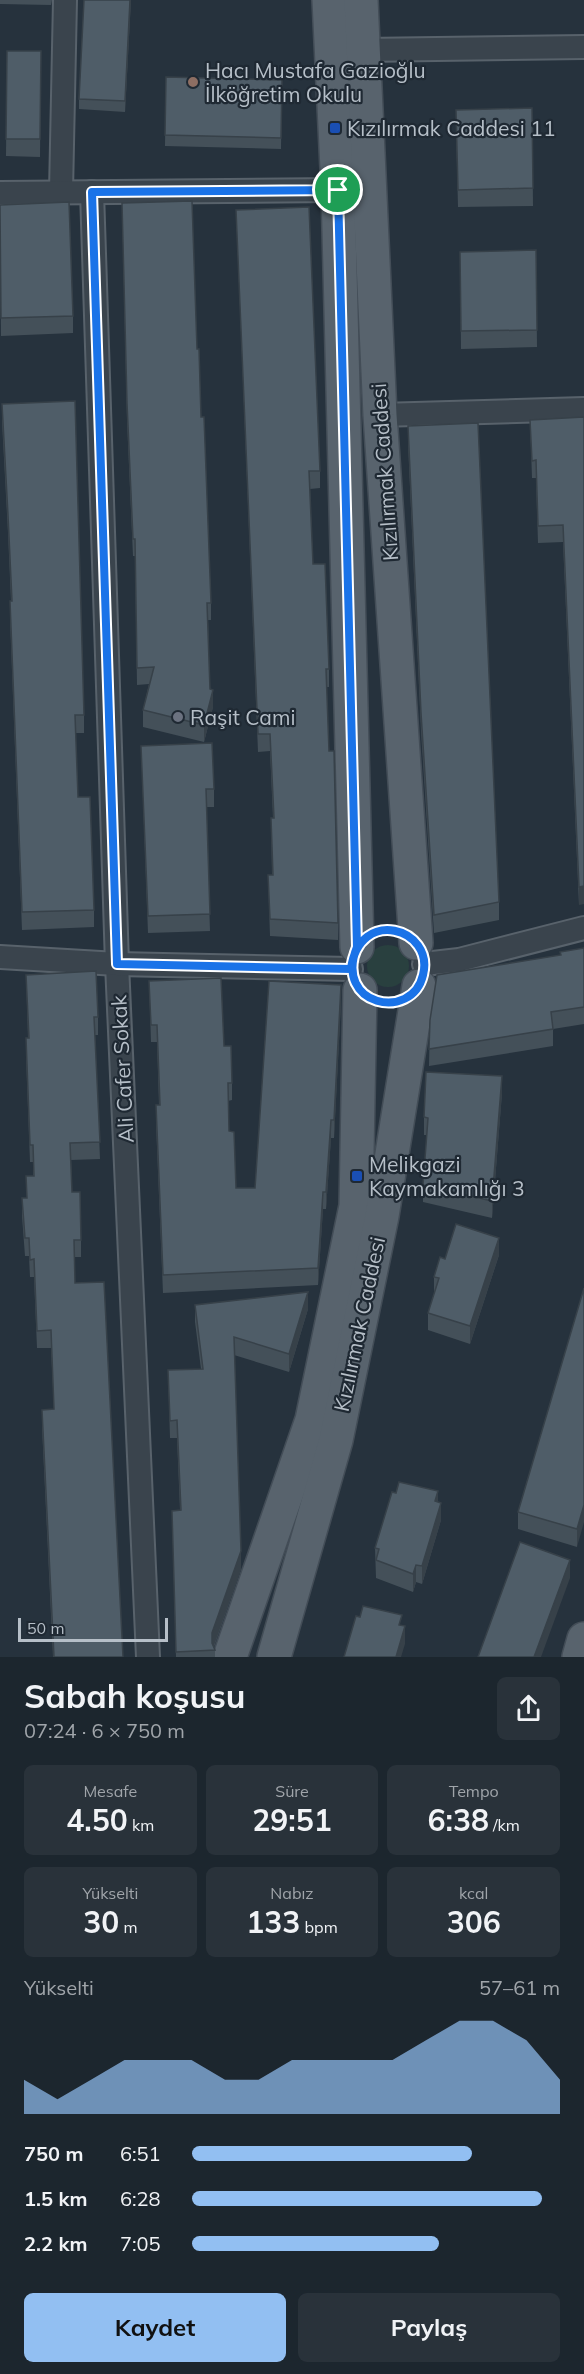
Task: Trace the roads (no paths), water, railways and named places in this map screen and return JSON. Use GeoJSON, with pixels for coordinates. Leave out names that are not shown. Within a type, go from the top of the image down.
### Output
{"type":"FeatureCollection","features":[{"type":"Feature","properties":{"kind":"main road","name":"Kızılırmak Caddesi"},"geometry":{"type":"LineString","coordinates":[[230,1657],[312,1420],[356,1206],[356,968],[338,190],[329,0]]}},
{"type":"Feature","properties":{"kind":"main road","name":"Kızılırmak Caddesi"},"geometry":{"type":"LineString","coordinates":[[274,1657],[336,1440],[382,1216],[420,964],[380,415],[361,0]]}},
{"type":"Feature","properties":{"kind":"main road"},"geometry":{"type":"LineString","coordinates":[[386,930],[407,935],[420,964],[401,1000],[390,1003],[379,1002],[368,997],[356,968],[374,932],[386,930]]}},
{"type":"Feature","properties":{"kind":"main road"},"geometry":{"type":"LineString","coordinates":[[579,1657],[584,1639]]}},
{"type":"Feature","properties":{"kind":"street"},"geometry":{"type":"LineString","coordinates":[[61,192],[65,0]]}},
{"type":"Feature","properties":{"kind":"street"},"geometry":{"type":"LineString","coordinates":[[363,50],[584,47]]}},
{"type":"Feature","properties":{"kind":"street"},"geometry":{"type":"LineString","coordinates":[[0,193],[338,190]]}},
{"type":"Feature","properties":{"kind":"street","name":"Ali Cafer Sokak"},"geometry":{"type":"LineString","coordinates":[[92,192],[117,964],[148,1657]]}},
{"type":"Feature","properties":{"kind":"street"},"geometry":{"type":"LineString","coordinates":[[380,415],[584,409]]}},
{"type":"Feature","properties":{"kind":"street"},"geometry":{"type":"LineString","coordinates":[[420,964],[459,960],[584,928]]}},
{"type":"Feature","properties":{"kind":"street"},"geometry":{"type":"LineString","coordinates":[[0,957],[117,964],[356,968]]}},
{"type":"Feature","properties":{"kind":"place","name":"Hacı Mustafa Gazioğlu İlköğretim Okulu"},"geometry":{"type":"Point","coordinates":[193,82]}},
{"type":"Feature","properties":{"kind":"place","name":"Kızılırmak Caddesi 11"},"geometry":{"type":"Point","coordinates":[335,128]}},
{"type":"Feature","properties":{"kind":"place","name":"Raşit Cami"},"geometry":{"type":"Point","coordinates":[178,717]}},
{"type":"Feature","properties":{"kind":"place","name":"Melikgazi Kaymakamlığı 3"},"geometry":{"type":"Point","coordinates":[357,1176]}}]}
